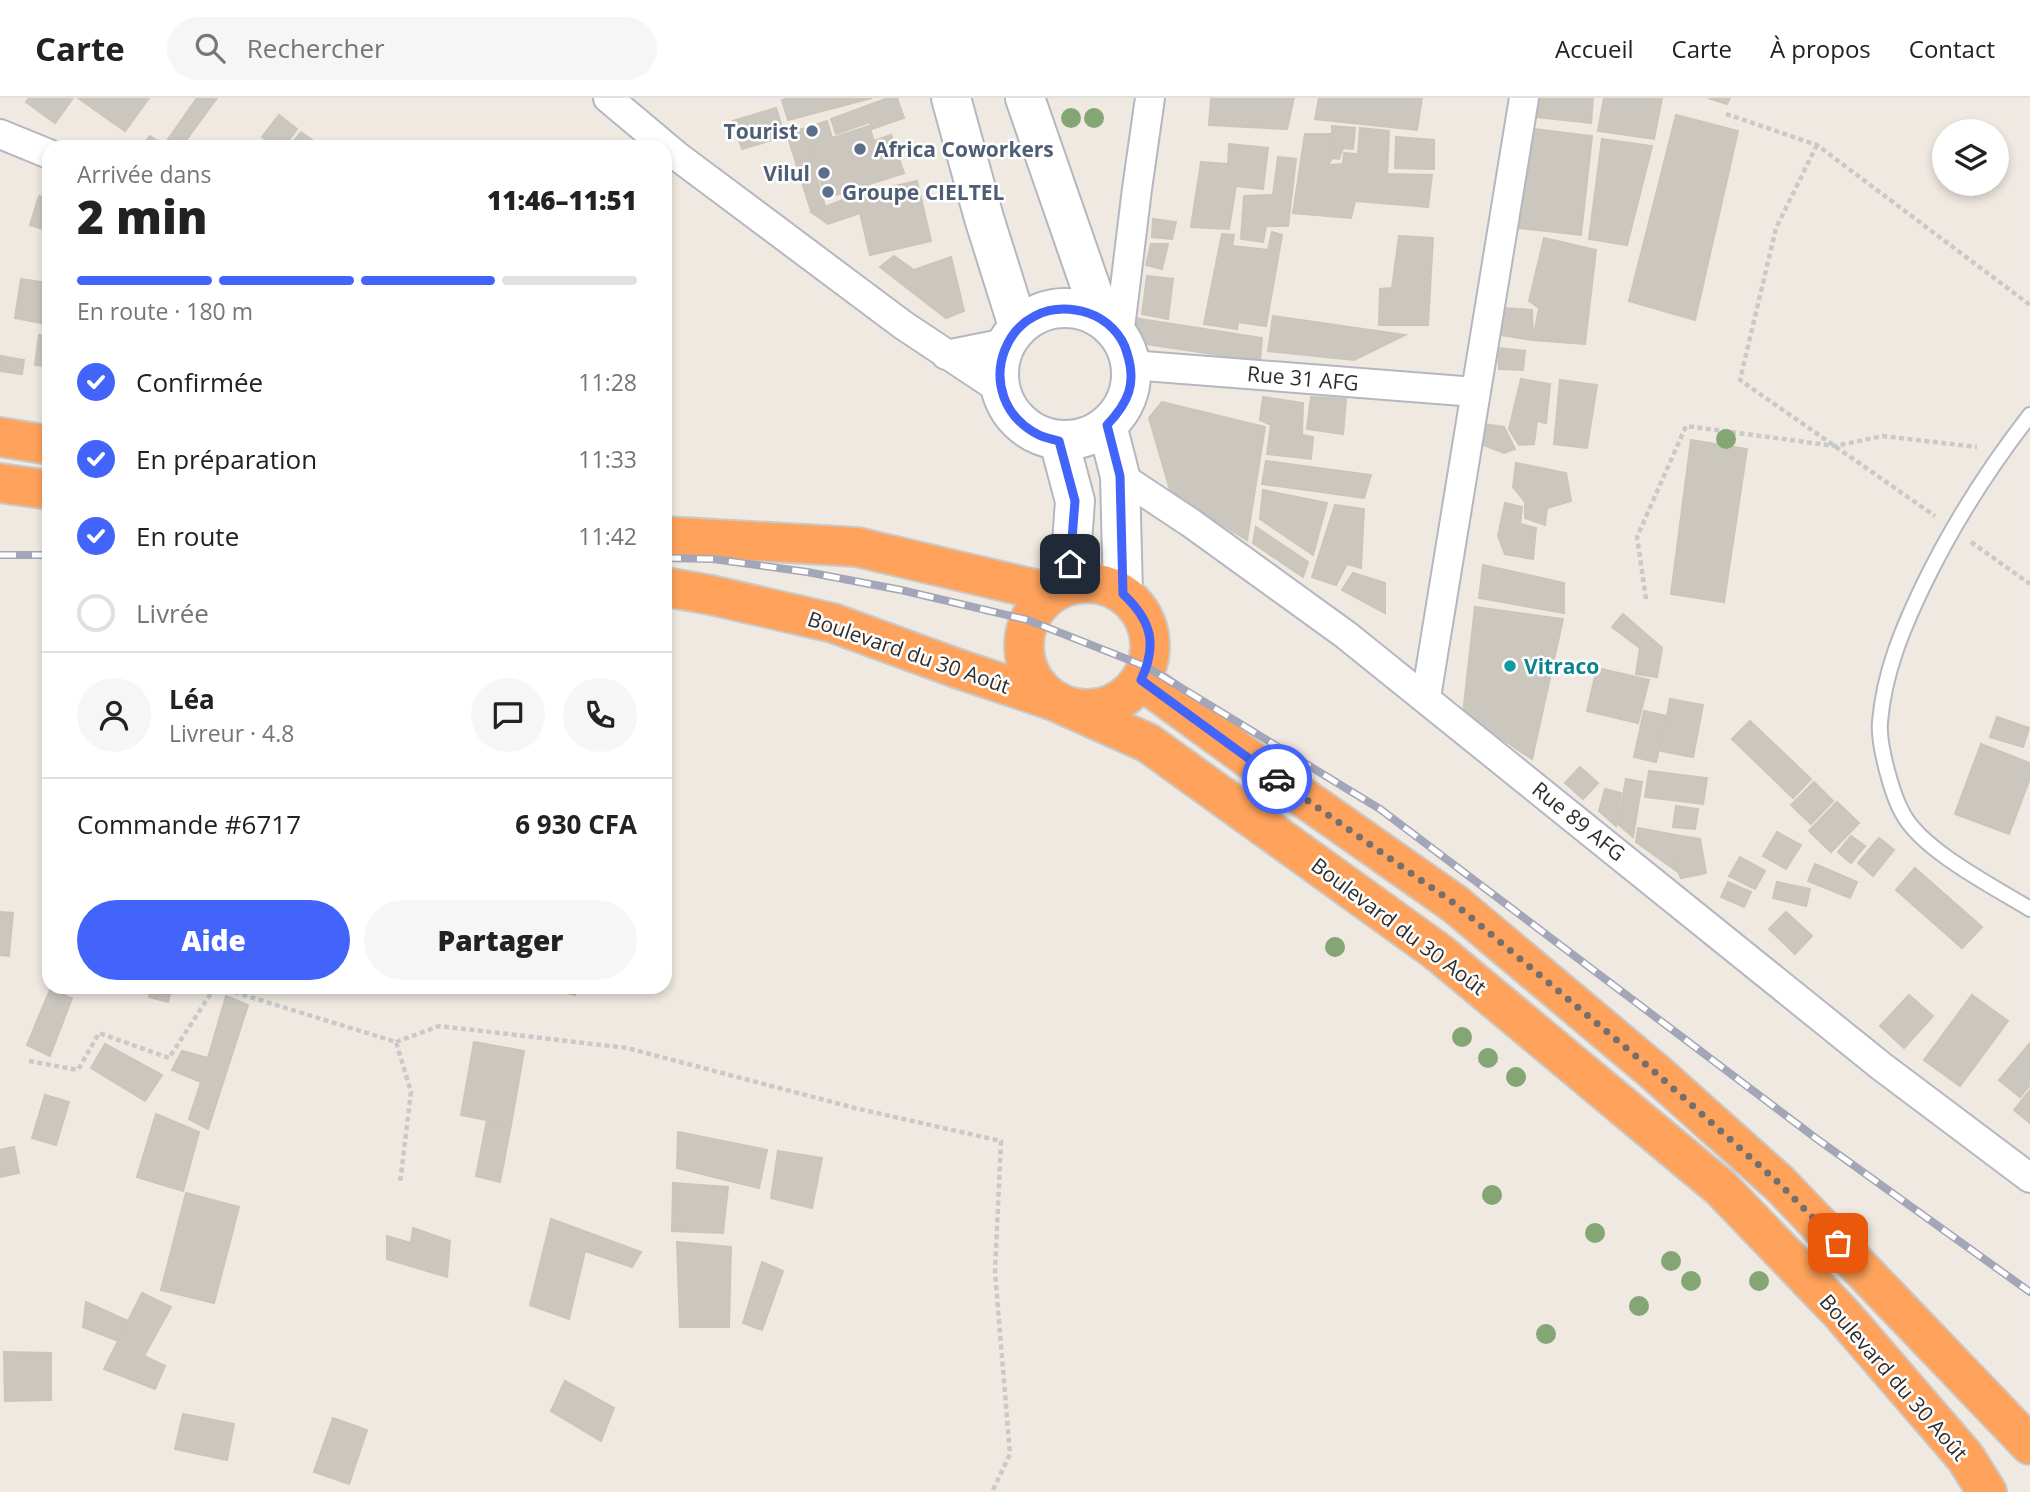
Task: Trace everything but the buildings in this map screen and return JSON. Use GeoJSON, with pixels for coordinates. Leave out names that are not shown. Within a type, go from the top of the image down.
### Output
{"type":"FeatureCollection","features":[{"type":"Feature","properties":{"kind":"highway"},"geometry":{"type":"LineString","coordinates":[[0,437],[42,444]]}},
{"type":"Feature","properties":{"kind":"highway"},"geometry":{"type":"LineString","coordinates":[[0,483],[42,489]]}},
{"type":"Feature","properties":{"kind":"highway"},"geometry":{"type":"LineString","coordinates":[[672,536],[857,547],[1061,589]]}},
{"type":"Feature","properties":{"kind":"highway"},"geometry":{"type":"LineString","coordinates":[[1088,583],[1107,586],[1123,594],[1138,608],[1148,627],[1151,647],[1141,680],[1124,698],[1102,708],[1077,709],[1054,701],[1040,689],[1029,674],[1024,657],[1028,621],[1038,605],[1061,589],[1088,583]]}},
{"type":"Feature","properties":{"kind":"highway","name":"Boulevard du 30 Août"},"geometry":{"type":"LineString","coordinates":[[672,588],[834,623],[1054,701],[1148,743],[1426,943],[1721,1188],[1841,1313],[1965,1457],[1987,1492]]}},
{"type":"Feature","properties":{"kind":"highway"},"geometry":{"type":"LineString","coordinates":[[1141,680],[1455,904],[1656,1073],[1780,1184],[2030,1445]]}},
{"type":"Feature","properties":{"kind":"main road"},"geometry":{"type":"LineString","coordinates":[[951,98],[1012,335],[999,373],[1001,390],[1015,417],[1039,435],[1059,441],[1089,436],[1107,425],[1122,410],[1131,384],[1117,340],[1025,98]]}},
{"type":"Feature","properties":{"kind":"main road"},"geometry":{"type":"LineString","coordinates":[[1012,335],[1041,312],[1062,308],[1117,340]]}},
{"type":"Feature","properties":{"kind":"main road"},"geometry":{"type":"LineString","coordinates":[[1107,425],[1120,476],[1123,594]]}},
{"type":"Feature","properties":{"kind":"main road"},"geometry":{"type":"LineString","coordinates":[[1059,441],[1075,501],[1061,589]]}},
{"type":"Feature","properties":{"kind":"street"},"geometry":{"type":"LineString","coordinates":[[608,98],[658,140]]}},
{"type":"Feature","properties":{"kind":"street"},"geometry":{"type":"LineString","coordinates":[[1117,340],[1150,98]]}},
{"type":"Feature","properties":{"kind":"street"},"geometry":{"type":"LineString","coordinates":[[1426,697],[1524,98]]}},
{"type":"Feature","properties":{"kind":"street"},"geometry":{"type":"LineString","coordinates":[[0,134],[42,151]]}},
{"type":"Feature","properties":{"kind":"street"},"geometry":{"type":"LineString","coordinates":[[672,152],[946,355],[1001,390]]}},
{"type":"Feature","properties":{"kind":"street"},"geometry":{"type":"LineString","coordinates":[[946,355],[1012,335]]}},
{"type":"Feature","properties":{"kind":"street","name":"Rue 31 AFG"},"geometry":{"type":"LineString","coordinates":[[1117,340],[1475,392]]}},
{"type":"Feature","properties":{"kind":"street","name":"Rue 89 AFG"},"geometry":{"type":"LineString","coordinates":[[1120,476],[1191,523],[1346,635],[1881,1066],[2030,1178]]}},
{"type":"Feature","properties":{"kind":"lane"},"geometry":{"type":"LineString","coordinates":[[2030,415],[2003,450],[1952,528],[1900,635],[1888,673],[1880,725],[1889,779],[1904,816],[1936,851],[2030,909]]}},
{"type":"Feature","properties":{"kind":"path"},"geometry":{"type":"LineString","coordinates":[[1726,114],[1817,145],[2030,305]]}},
{"type":"Feature","properties":{"kind":"path"},"geometry":{"type":"LineString","coordinates":[[1817,145],[1776,228],[1740,380],[2030,584]]}},
{"type":"Feature","properties":{"kind":"path"},"geometry":{"type":"LineString","coordinates":[[1646,599],[1637,537],[1686,426],[1835,446],[1883,436],[2003,450]]}},
{"type":"Feature","properties":{"kind":"path"},"geometry":{"type":"LineString","coordinates":[[29,1061],[78,1070],[99,1033],[169,1058],[212,994]]}},
{"type":"Feature","properties":{"kind":"path"},"geometry":{"type":"LineString","coordinates":[[240,994],[396,1042],[439,1026],[627,1048],[855,1108],[1002,1141],[995,1272],[1010,1454],[992,1492]]}},
{"type":"Feature","properties":{"kind":"path"},"geometry":{"type":"LineString","coordinates":[[396,1042],[411,1092],[400,1183]]}},
{"type":"Feature","properties":{"kind":"railway"},"geometry":{"type":"LineString","coordinates":[[0,555],[42,555]]}},
{"type":"Feature","properties":{"kind":"railway"},"geometry":{"type":"LineString","coordinates":[[672,558],[713,559],[807,572],[901,590],[1028,620],[1147,667],[1380,809],[1817,1139],[2030,1292]]}},
{"type":"Feature","properties":{"kind":"way so far"},"geometry":{"type":"LineString","coordinates":[[1277,779],[1455,904],[1656,1073],[1780,1184],[1838,1243]]}},
{"type":"Feature","properties":{"kind":"place","name":"Tourist"},"geometry":{"type":"Point","coordinates":[812,131]}},
{"type":"Feature","properties":{"kind":"place","name":"Africa Coworkers"},"geometry":{"type":"Point","coordinates":[860,149]}},
{"type":"Feature","properties":{"kind":"place","name":"Vilul"},"geometry":{"type":"Point","coordinates":[824,173]}},
{"type":"Feature","properties":{"kind":"place","name":"Groupe CIELTEL"},"geometry":{"type":"Point","coordinates":[828,192]}},
{"type":"Feature","properties":{"kind":"place","name":"Vitraco"},"geometry":{"type":"Point","coordinates":[1510,666]}},
{"type":"Feature","properties":{"kind":"route"},"geometry":{"type":"LineString","coordinates":[[1070,564],[1075,501],[1059,441],[1039,435],[1015,417],[1001,390],[999,373],[1006,343],[1018,326],[1041,312],[1062,308],[1101,317],[1126,348],[1131,365],[1131,384],[1126,401],[1122,410],[1107,425],[1120,476],[1123,594],[1138,608],[1148,627],[1151,647],[1141,680],[1277,779]]}}]}
